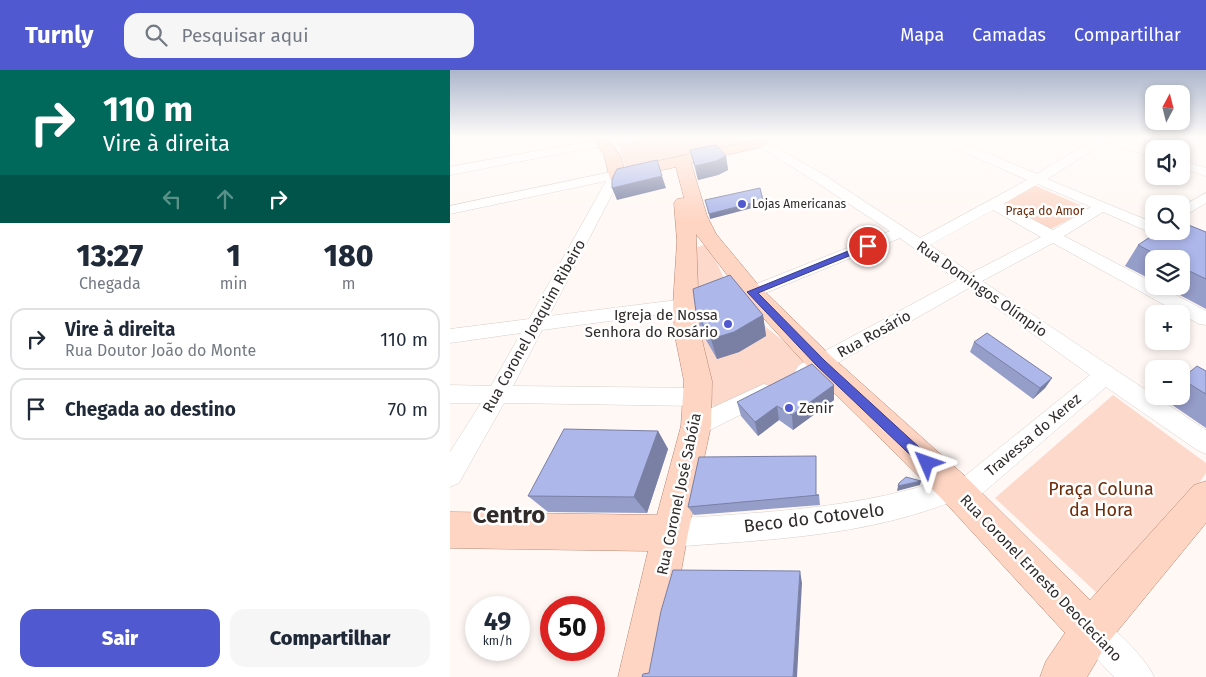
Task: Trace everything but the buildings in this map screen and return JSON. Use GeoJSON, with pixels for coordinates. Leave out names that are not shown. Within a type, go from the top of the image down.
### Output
{"type":"FeatureCollection","features":[{"type":"Feature","properties":{"kind":"main road"},"geometry":{"type":"LineString","coordinates":[[616,166],[616,175],[657,166]]}},
{"type":"Feature","properties":{"kind":"main road","name":"Rua Coronel José Sabóia"},"geometry":{"type":"LineString","coordinates":[[640,677],[670,533],[696,426],[699,396],[696,362],[688,336],[685,305],[687,280],[686,223],[678,166]]}},
{"type":"Feature","properties":{"kind":"main road","name":"Rua Coronel Ernesto Deocleciano"},"geometry":{"type":"LineString","coordinates":[[679,166],[707,236],[752,292],[821,364],[957,492],[1091,630]]}},
{"type":"Feature","properties":{"kind":"main road"},"geometry":{"type":"LineString","coordinates":[[1062,677],[1091,630],[1206,497]]}},
{"type":"Feature","properties":{"kind":"main road"},"geometry":{"type":"LineString","coordinates":[[450,530],[670,533]]}},
{"type":"Feature","properties":{"kind":"street"},"geometry":{"type":"LineString","coordinates":[[450,171],[473,166]]}},
{"type":"Feature","properties":{"kind":"street","name":"Rua Domingos Olímpio"},"geometry":{"type":"LineString","coordinates":[[801,166],[901,232],[1105,376],[1206,443]]}},
{"type":"Feature","properties":{"kind":"street"},"geometry":{"type":"LineString","coordinates":[[1008,166],[1145,226]]}},
{"type":"Feature","properties":{"kind":"street"},"geometry":{"type":"LineString","coordinates":[[919,245],[1059,166]]}},
{"type":"Feature","properties":{"kind":"street"},"geometry":{"type":"LineString","coordinates":[[1190,167],[1206,172]]}},
{"type":"Feature","properties":{"kind":"street"},"geometry":{"type":"LineString","coordinates":[[450,210],[616,175]]}},
{"type":"Feature","properties":{"kind":"street","name":"Rua Coronel Joaquim Ribeiro"},"geometry":{"type":"LineString","coordinates":[[450,475],[498,394],[616,175]]}},
{"type":"Feature","properties":{"kind":"street"},"geometry":{"type":"LineString","coordinates":[[1190,208],[1206,197]]}},
{"type":"Feature","properties":{"kind":"street"},"geometry":{"type":"LineString","coordinates":[[992,204],[1051,238],[1206,320]]}},
{"type":"Feature","properties":{"kind":"street","name":"Rua Rosário"},"geometry":{"type":"LineString","coordinates":[[696,426],[821,364],[970,280],[1051,238],[1101,207]]}},
{"type":"Feature","properties":{"kind":"street"},"geometry":{"type":"LineString","coordinates":[[752,292],[901,232]]}},
{"type":"Feature","properties":{"kind":"street"},"geometry":{"type":"LineString","coordinates":[[450,336],[685,305]]}},
{"type":"Feature","properties":{"kind":"street","name":"Travessa do Xerez"},"geometry":{"type":"LineString","coordinates":[[957,492],[1105,376]]}},
{"type":"Feature","properties":{"kind":"street"},"geometry":{"type":"LineString","coordinates":[[450,394],[699,396]]}},
{"type":"Feature","properties":{"kind":"street","name":"Beco do Cotovelo"},"geometry":{"type":"LineString","coordinates":[[670,533],[881,513],[957,492]]}},
{"type":"Feature","properties":{"kind":"street","name":"Rua Coronel Ernesto Deocleciano"},"geometry":{"type":"LineString","coordinates":[[1091,630],[1137,677]]}},
{"type":"Feature","properties":{"kind":"green space"},"geometry":{"type":"Polygon","coordinates":[[[625,166],[638,166],[626,169],[625,166]]]}},
{"type":"Feature","properties":{"kind":"green space","name":"Praça do Amor"},"geometry":{"type":"Polygon","coordinates":[[[1034,185],[1089,209],[1045,232],[997,207],[1034,185]]]}},
{"type":"Feature","properties":{"kind":"green space"},"geometry":{"type":"Polygon","coordinates":[[[705,245],[717,263],[725,281],[766,327],[819,370],[715,422],[693,280],[694,248],[705,245]]]}},
{"type":"Feature","properties":{"kind":"green space","name":"Praça Coluna da Hora"},"geometry":{"type":"Polygon","coordinates":[[[1113,395],[1206,463],[1206,473],[1114,609],[995,498],[1113,395]]]}},
{"type":"Feature","properties":{"kind":"place","name":"Lojas Americanas"},"geometry":{"type":"Point","coordinates":[742,204]}},
{"type":"Feature","properties":{"kind":"place","name":"Igreja de Nossa Senhora do Rosário"},"geometry":{"type":"Point","coordinates":[728,324]}},
{"type":"Feature","properties":{"kind":"place","name":"Zenir"},"geometry":{"type":"Point","coordinates":[789,408]}},
{"type":"Feature","properties":{"kind":"district","name":"Centro"},"geometry":{"type":"Point","coordinates":[509,515]}},
{"type":"Feature","properties":{"kind":"route"},"geometry":{"type":"LineString","coordinates":[[868,246],[752,292],[821,364],[927,463]]}}]}
